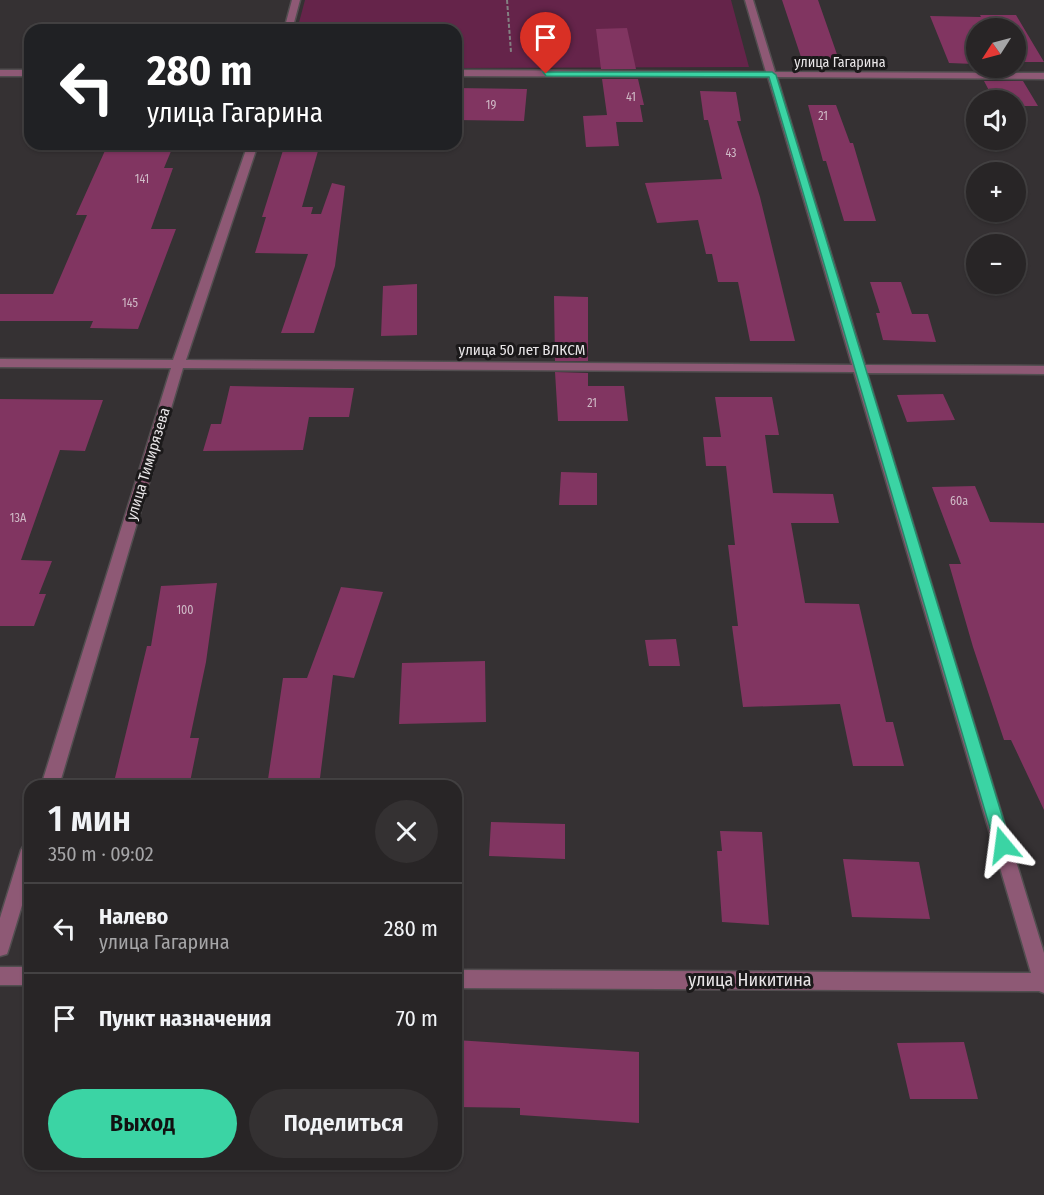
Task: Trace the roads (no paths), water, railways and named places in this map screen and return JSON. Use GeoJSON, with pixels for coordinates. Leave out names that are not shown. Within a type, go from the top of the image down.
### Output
{"type":"FeatureCollection","features":[{"type":"Feature","properties":{"kind":"street"},"geometry":{"type":"LineString","coordinates":[[290,24],[296,0]]}},
{"type":"Feature","properties":{"kind":"street"},"geometry":{"type":"LineString","coordinates":[[749,0],[1044,982]]}},
{"type":"Feature","properties":{"kind":"street","name":"улица Гагарина"},"geometry":{"type":"LineString","coordinates":[[462,73],[1044,76]]}},
{"type":"Feature","properties":{"kind":"street"},"geometry":{"type":"LineString","coordinates":[[5,76],[24,74]]}},
{"type":"Feature","properties":{"kind":"street","name":"улица Тимирязева"},"geometry":{"type":"LineString","coordinates":[[52,780],[178,365],[251,150]]}},
{"type":"Feature","properties":{"kind":"street","name":"улица 50 лет ВЛКСМ"},"geometry":{"type":"LineString","coordinates":[[0,363],[1044,370]]}},
{"type":"Feature","properties":{"kind":"street"},"geometry":{"type":"LineString","coordinates":[[0,948],[24,870]]}},
{"type":"Feature","properties":{"kind":"street"},"geometry":{"type":"LineString","coordinates":[[0,976],[24,976]]}},
{"type":"Feature","properties":{"kind":"street","name":"улица Никитина"},"geometry":{"type":"LineString","coordinates":[[462,979],[1044,982]]}}]}
